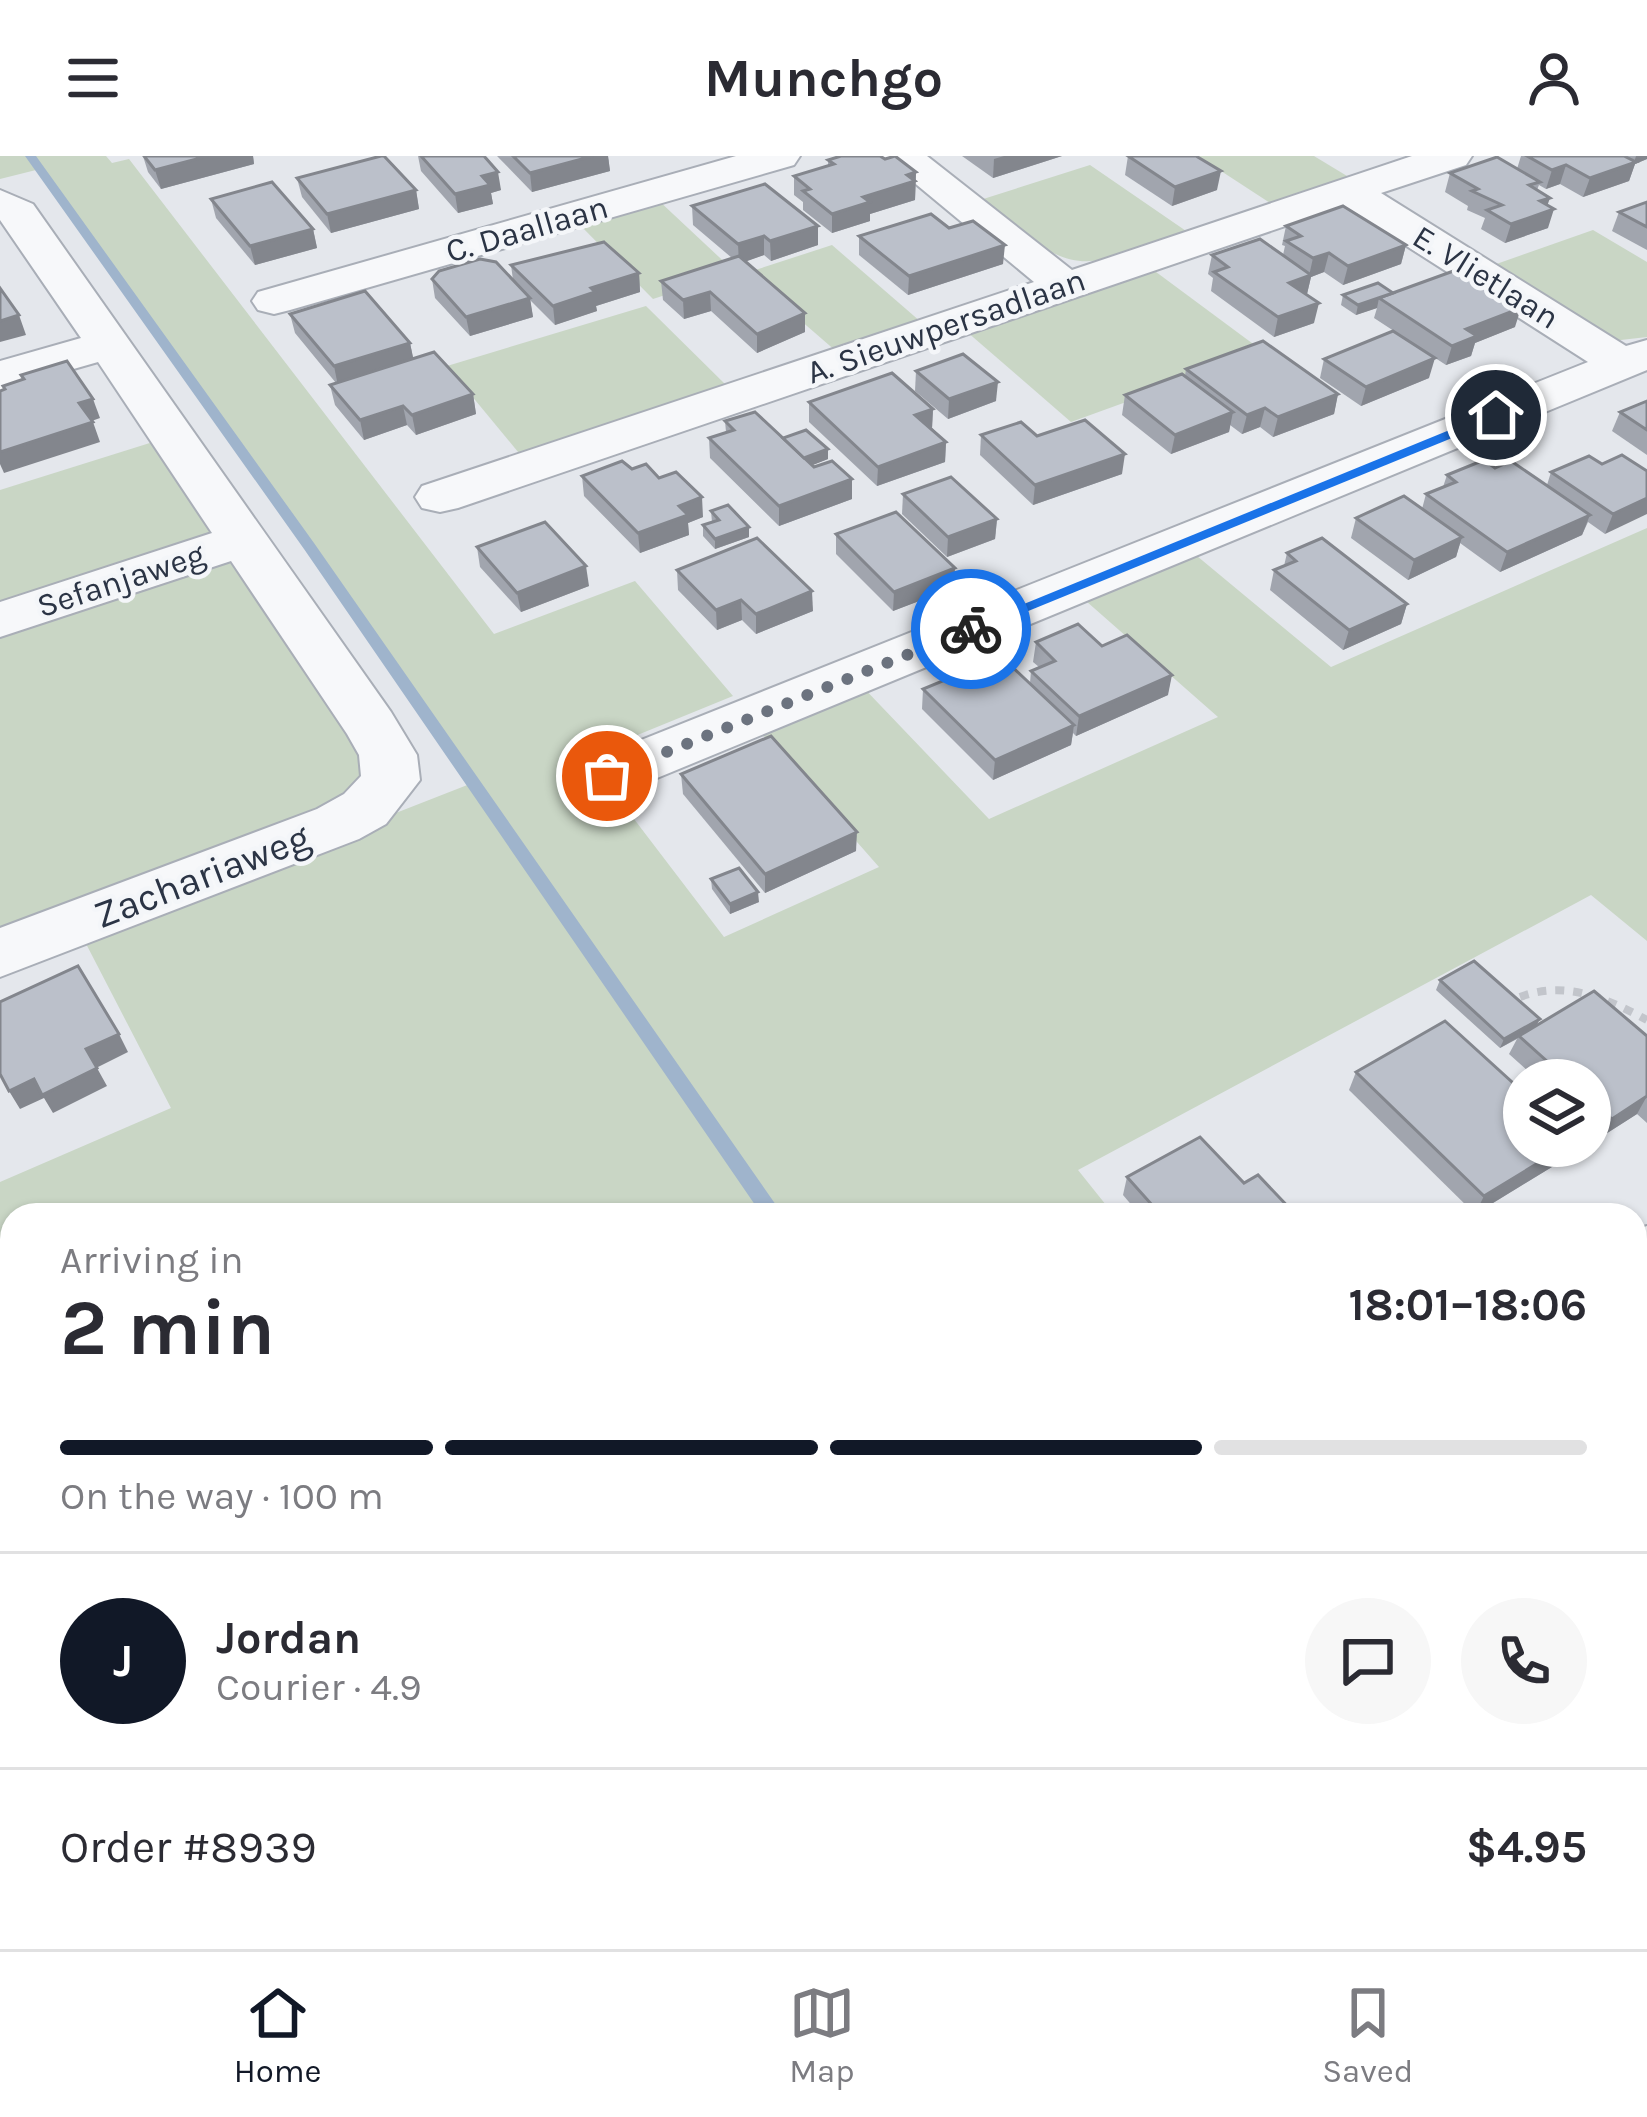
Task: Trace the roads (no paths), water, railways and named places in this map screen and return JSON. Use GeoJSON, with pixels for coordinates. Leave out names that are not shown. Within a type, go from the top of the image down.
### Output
{"type":"FeatureCollection","features":[{"type":"Feature","properties":{"kind":"street","name":"C. Daallaan"},"geometry":{"type":"LineString","coordinates":[[274,302],[780,156]]}},
{"type":"Feature","properties":{"kind":"street"},"geometry":{"type":"LineString","coordinates":[[902,156],[1065,286]]}},
{"type":"Feature","properties":{"kind":"street","name":"A. Sieuwpersadlaan"},"geometry":{"type":"LineString","coordinates":[[440,497],[1452,156]]}},
{"type":"Feature","properties":{"kind":"street","name":"E. Vlietlaan"},"geometry":{"type":"LineString","coordinates":[[1349,191],[1635,359]]}},
{"type":"Feature","properties":{"kind":"street"},"geometry":{"type":"LineString","coordinates":[[0,202],[18,213],[241,541]]}},
{"type":"Feature","properties":{"kind":"street"},"geometry":{"type":"LineString","coordinates":[[0,376],[105,346]]}},
{"type":"Feature","properties":{"kind":"street"},"geometry":{"type":"LineString","coordinates":[[607,776],[1635,359]]}},
{"type":"Feature","properties":{"kind":"street","name":"Sefanjaweg"},"geometry":{"type":"LineString","coordinates":[[0,620],[241,541]]}},
{"type":"Feature","properties":{"kind":"street","name":"Zachariaweg"},"geometry":{"type":"LineString","coordinates":[[0,953],[338,824],[365,809],[391,780],[388,755],[371,726],[241,541]]}},
{"type":"Feature","properties":{"kind":"waterway"},"geometry":{"type":"LineString","coordinates":[[30,156],[309,546],[765,1203]]}}]}
